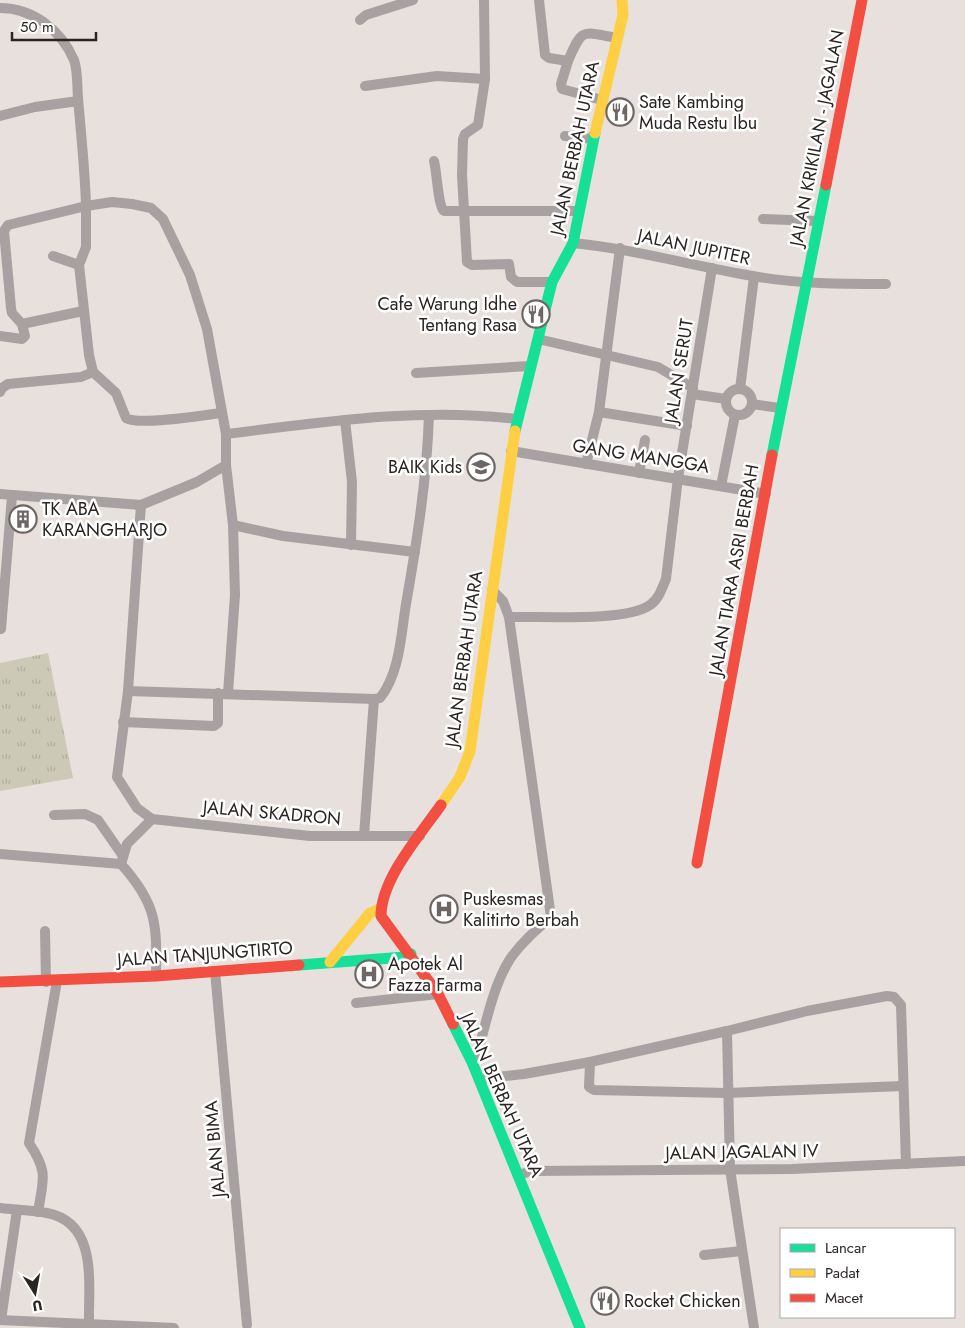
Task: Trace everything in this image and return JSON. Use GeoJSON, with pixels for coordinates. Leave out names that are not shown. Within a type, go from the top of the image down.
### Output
{"type":"FeatureCollection","features":[{"type":"Feature","properties":{"kind":"main road","name":"JALAN BERBAH UTARA"},"geometry":{"type":"LineString","coordinates":[[580,1328],[472,1062],[438,994],[411,954],[385,923],[380,909],[380,902],[397,869],[460,777],[470,751],[511,450],[517,419],[552,282],[573,243],[602,100],[623,15],[622,0]]}},
{"type":"Feature","properties":{"kind":"main road","name":"JALAN KRIKILAN - JAGALAN"},"geometry":{"type":"LineString","coordinates":[[807,283],[862,0]]}},
{"type":"Feature","properties":{"kind":"main road","name":"JALAN TIARA ASRI BERBAH"},"geometry":{"type":"LineString","coordinates":[[697,863],[700,856],[780,408],[807,283]]}},
{"type":"Feature","properties":{"kind":"main road"},"geometry":{"type":"LineString","coordinates":[[330,962],[370,913],[380,909]]}},
{"type":"Feature","properties":{"kind":"main road","name":"JALAN TANJUNGTIRTO"},"geometry":{"type":"LineString","coordinates":[[0,982],[156,976],[405,958],[411,954]]}},
{"type":"Feature","properties":{"kind":"street"},"geometry":{"type":"LineString","coordinates":[[360,20],[366,15],[413,0]]}},
{"type":"Feature","properties":{"kind":"street"},"geometry":{"type":"LineString","coordinates":[[484,0],[484,79],[478,125],[465,134],[463,139],[462,175],[466,262],[469,264],[507,263],[510,265],[512,277],[516,282],[552,282]]}},
{"type":"Feature","properties":{"kind":"street"},"geometry":{"type":"LineString","coordinates":[[539,0],[545,55],[549,58],[568,61]]}},
{"type":"Feature","properties":{"kind":"street"},"geometry":{"type":"LineString","coordinates":[[0,8],[28,13],[41,19],[62,40],[74,62],[81,120],[86,206],[86,247],[79,265],[83,311],[93,372],[112,387],[119,399],[124,415],[129,420],[147,421],[222,413]]}},
{"type":"Feature","properties":{"kind":"street"},"geometry":{"type":"LineString","coordinates":[[602,100],[562,89],[561,84],[568,61],[578,38],[582,34],[587,33],[618,38]]}},
{"type":"Feature","properties":{"kind":"street"},"geometry":{"type":"LineString","coordinates":[[366,86],[437,76],[484,79]]}},
{"type":"Feature","properties":{"kind":"street"},"geometry":{"type":"LineString","coordinates":[[0,116],[35,107],[78,101]]}},
{"type":"Feature","properties":{"kind":"street"},"geometry":{"type":"LineString","coordinates":[[565,136],[594,139]]}},
{"type":"Feature","properties":{"kind":"street"},"geometry":{"type":"LineString","coordinates":[[434,161],[438,173],[441,208],[444,211],[579,211]]}},
{"type":"Feature","properties":{"kind":"street"},"geometry":{"type":"LineString","coordinates":[[0,336],[22,339],[25,336],[25,330],[12,313],[11,308],[5,228],[13,223],[112,202],[151,208],[163,220],[190,274],[204,320],[222,413],[226,434],[226,464],[233,525],[235,595],[218,723],[214,726],[124,722]]}},
{"type":"Feature","properties":{"kind":"street"},"geometry":{"type":"LineString","coordinates":[[763,219],[818,220]]}},
{"type":"Feature","properties":{"kind":"street","name":"JALAN JUPITER"},"geometry":{"type":"LineString","coordinates":[[573,243],[620,248],[754,277],[807,283],[886,284]]}},
{"type":"Feature","properties":{"kind":"street"},"geometry":{"type":"LineString","coordinates":[[586,464],[599,412],[620,248]]}},
{"type":"Feature","properties":{"kind":"street"},"geometry":{"type":"LineString","coordinates":[[53,256],[79,265]]}},
{"type":"Feature","properties":{"kind":"street","name":"JALAN SERUT"},"geometry":{"type":"LineString","coordinates":[[509,617],[628,613],[652,604],[666,579],[678,478],[712,268]]}},
{"type":"Feature","properties":{"kind":"street"},"geometry":{"type":"LineString","coordinates":[[740,389],[754,277]]}},
{"type":"Feature","properties":{"kind":"street"},"geometry":{"type":"LineString","coordinates":[[22,324],[83,311]]}},
{"type":"Feature","properties":{"kind":"street"},"geometry":{"type":"LineString","coordinates":[[538,339],[606,353],[658,367],[693,391],[726,399]]}},
{"type":"Feature","properties":{"kind":"street"},"geometry":{"type":"LineString","coordinates":[[416,373],[530,366]]}},
{"type":"Feature","properties":{"kind":"street"},"geometry":{"type":"LineString","coordinates":[[0,392],[8,384],[81,377],[93,372]]}},
{"type":"Feature","properties":{"kind":"street"},"geometry":{"type":"LineString","coordinates":[[740,389],[751,396],[752,404],[746,413],[736,415],[728,409],[726,399],[731,392],[740,389]]}},
{"type":"Feature","properties":{"kind":"street"},"geometry":{"type":"LineString","coordinates":[[752,404],[780,408]]}},
{"type":"Feature","properties":{"kind":"street"},"geometry":{"type":"LineString","coordinates":[[599,412],[687,426]]}},
{"type":"Feature","properties":{"kind":"street"},"geometry":{"type":"LineString","coordinates":[[226,434],[345,420],[429,415],[517,419]]}},
{"type":"Feature","properties":{"kind":"street"},"geometry":{"type":"LineString","coordinates":[[128,691],[374,699],[384,693],[393,674],[415,552],[428,459],[429,415]]}},
{"type":"Feature","properties":{"kind":"street"},"geometry":{"type":"LineString","coordinates":[[721,486],[736,415]]}},
{"type":"Feature","properties":{"kind":"street"},"geometry":{"type":"LineString","coordinates":[[345,420],[352,482],[351,545]]}},
{"type":"Feature","properties":{"kind":"street"},"geometry":{"type":"LineString","coordinates":[[639,473],[645,440]]}},
{"type":"Feature","properties":{"kind":"street","name":"GANG MANGGA"},"geometry":{"type":"LineString","coordinates":[[511,450],[766,494]]}},
{"type":"Feature","properties":{"kind":"street"},"geometry":{"type":"LineString","coordinates":[[0,494],[141,505],[197,482],[226,464]]}},
{"type":"Feature","properties":{"kind":"street"},"geometry":{"type":"LineString","coordinates":[[2,629],[12,496]]}},
{"type":"Feature","properties":{"kind":"street"},"geometry":{"type":"LineString","coordinates":[[122,860],[127,844],[152,819],[137,808],[117,777],[128,691],[141,505]]}},
{"type":"Feature","properties":{"kind":"street"},"geometry":{"type":"LineString","coordinates":[[233,525],[283,536],[415,552]]}},
{"type":"Feature","properties":{"kind":"street"},"geometry":{"type":"LineString","coordinates":[[472,1062],[476,1058],[496,988],[510,959],[530,936],[551,917],[509,617],[503,601],[492,590]]}},
{"type":"Feature","properties":{"kind":"street"},"geometry":{"type":"LineString","coordinates":[[364,836],[374,699]]}},
{"type":"Feature","properties":{"kind":"street"},"geometry":{"type":"LineString","coordinates":[[54,815],[92,816],[98,820],[144,892],[154,914],[157,938],[156,976]]}},
{"type":"Feature","properties":{"kind":"street","name":"JALAN SKADRON"},"geometry":{"type":"LineString","coordinates":[[152,819],[310,836],[420,836]]}},
{"type":"Feature","properties":{"kind":"street"},"geometry":{"type":"LineString","coordinates":[[0,854],[122,860]]}},
{"type":"Feature","properties":{"kind":"street"},"geometry":{"type":"LineString","coordinates":[[38,1212],[44,1175],[42,1162],[29,1144],[51,981],[45,931]]}},
{"type":"Feature","properties":{"kind":"street","name":"JALAN BIMA"},"geometry":{"type":"LineString","coordinates":[[215,971],[247,1327]]}},
{"type":"Feature","properties":{"kind":"street"},"geometry":{"type":"LineString","coordinates":[[356,1003],[438,994]]}},
{"type":"Feature","properties":{"kind":"street"},"geometry":{"type":"LineString","coordinates":[[478,1079],[524,1074],[590,1062],[807,1011],[887,996],[894,997],[899,1000],[901,1005],[906,1164]]}},
{"type":"Feature","properties":{"kind":"street"},"geometry":{"type":"LineString","coordinates":[[727,1031],[730,1169],[754,1328]]}},
{"type":"Feature","properties":{"kind":"street"},"geometry":{"type":"LineString","coordinates":[[590,1062],[588,1082],[594,1090],[727,1093],[903,1086]]}},
{"type":"Feature","properties":{"kind":"street","name":"JALAN JAGALAN IV"},"geometry":{"type":"LineString","coordinates":[[519,1175],[531,1171],[792,1169],[965,1161]]}},
{"type":"Feature","properties":{"kind":"street"},"geometry":{"type":"LineString","coordinates":[[0,1208],[48,1213],[68,1222],[78,1231],[85,1245],[88,1262],[89,1325]]}},
{"type":"Feature","properties":{"kind":"street"},"geometry":{"type":"LineString","coordinates":[[17,1210],[0,1320],[174,1328]]}},
{"type":"Feature","properties":{"kind":"street"},"geometry":{"type":"LineString","coordinates":[[704,1255],[742,1250]]}},
{"type":"Feature","properties":{"kind":"green space"},"geometry":{"type":"Polygon","coordinates":[[[48,653],[73,778],[0,791],[0,663],[48,653]]]}},
{"type":"Feature","properties":{"kind":"traffic: fast"},"geometry":{"type":"LineString","coordinates":[[515,431],[552,282],[573,243],[595,133]]}},
{"type":"Feature","properties":{"kind":"traffic: fast"},"geometry":{"type":"LineString","coordinates":[[772,455],[826,185]]}},
{"type":"Feature","properties":{"kind":"traffic: fast"},"geometry":{"type":"LineString","coordinates":[[299,965],[405,957],[411,954]]}},
{"type":"Feature","properties":{"kind":"traffic: fast"},"geometry":{"type":"LineString","coordinates":[[453,1024],[472,1062],[580,1328]]}},
{"type":"Feature","properties":{"kind":"traffic: slow"},"geometry":{"type":"LineString","coordinates":[[595,133],[623,15],[622,0]]}},
{"type":"Feature","properties":{"kind":"traffic: slow"},"geometry":{"type":"LineString","coordinates":[[441,805],[460,777],[470,751],[515,431]]}},
{"type":"Feature","properties":{"kind":"traffic: slow"},"geometry":{"type":"LineString","coordinates":[[330,962],[370,913],[380,909]]}},
{"type":"Feature","properties":{"kind":"traffic: jam"},"geometry":{"type":"LineString","coordinates":[[826,185],[862,0]]}},
{"type":"Feature","properties":{"kind":"traffic: jam"},"geometry":{"type":"LineString","coordinates":[[697,863],[772,455]]}},
{"type":"Feature","properties":{"kind":"traffic: jam"},"geometry":{"type":"LineString","coordinates":[[441,805],[394,873],[387,887],[381,916],[438,994],[453,1024]]}},
{"type":"Feature","properties":{"kind":"traffic: jam"},"geometry":{"type":"LineString","coordinates":[[0,982],[156,976],[299,965]]}},
{"type":"Feature","properties":{"kind":"place","name":"Sate Kambing Muda Restu Ibu"},"geometry":{"type":"Point","coordinates":[620,112]}},
{"type":"Feature","properties":{"kind":"place","name":"Cafe Warung Idhe Tentang Rasa"},"geometry":{"type":"Point","coordinates":[536,314]}},
{"type":"Feature","properties":{"kind":"place","name":"BAIK Kids"},"geometry":{"type":"Point","coordinates":[481,467]}},
{"type":"Feature","properties":{"kind":"place","name":"TK ABA KARANGHARJO"},"geometry":{"type":"Point","coordinates":[23,519]}},
{"type":"Feature","properties":{"kind":"place","name":"Puskesmas Kalitirto Berbah"},"geometry":{"type":"Point","coordinates":[444,909]}},
{"type":"Feature","properties":{"kind":"place","name":"Apotek Al Fazza Farma"},"geometry":{"type":"Point","coordinates":[369,974]}},
{"type":"Feature","properties":{"kind":"place","name":"Rocket Chicken"},"geometry":{"type":"Point","coordinates":[605,1301]}}]}
